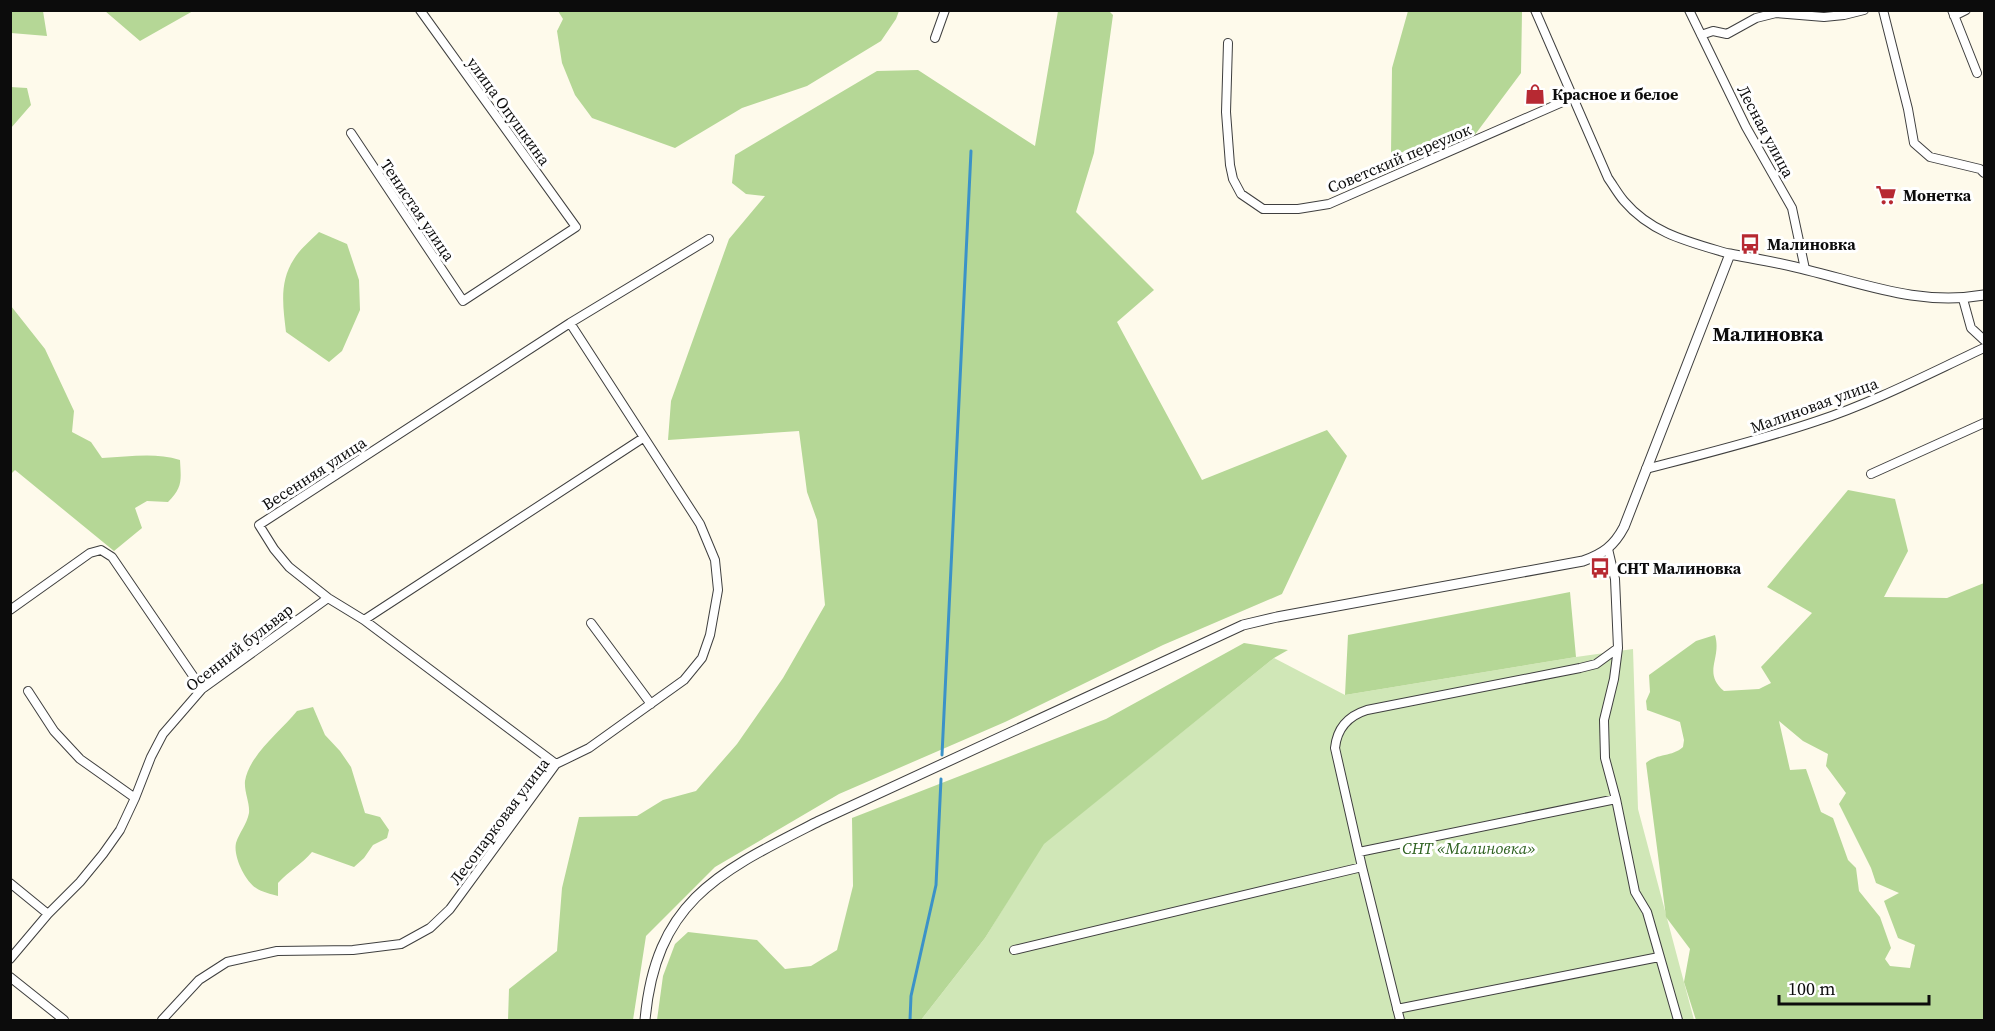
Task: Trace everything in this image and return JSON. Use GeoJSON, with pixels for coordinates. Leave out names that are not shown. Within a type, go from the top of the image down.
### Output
{"type":"FeatureCollection","features":[{"type":"Feature","properties":{"kind":"street","name":"улица Опушкина"},"geometry":{"type":"LineString","coordinates":[[420,10],[576,227],[463,301]]}},
{"type":"Feature","properties":{"kind":"street"},"geometry":{"type":"LineString","coordinates":[[935,38],[945,10]]}},
{"type":"Feature","properties":{"kind":"street"},"geometry":{"type":"LineString","coordinates":[[1536,10],[1608,178],[1622,200],[1636,213],[1671,236],[1730,254],[1805,269],[1910,296],[1963,299],[1984,295]]}},
{"type":"Feature","properties":{"kind":"street","name":"Лесная улица"},"geometry":{"type":"LineString","coordinates":[[1689,10],[1746,127],[1792,208],[1805,269]]}},
{"type":"Feature","properties":{"kind":"street"},"geometry":{"type":"LineString","coordinates":[[1701,35],[1713,31],[1727,34],[1756,18],[1776,13],[1824,17],[1864,10]]}},
{"type":"Feature","properties":{"kind":"street"},"geometry":{"type":"LineString","coordinates":[[1883,10],[1908,109],[1914,143],[1930,157],[1980,169],[1984,173]]}},
{"type":"Feature","properties":{"kind":"street"},"geometry":{"type":"LineString","coordinates":[[1966,10],[1953,13],[1977,73]]}},
{"type":"Feature","properties":{"kind":"street","name":"Советский переулок"},"geometry":{"type":"LineString","coordinates":[[1228,43],[1226,112],[1230,165],[1233,179],[1241,194],[1263,209],[1298,209],[1329,204],[1574,97]]}},
{"type":"Feature","properties":{"kind":"street","name":"Тенистая улица"},"geometry":{"type":"LineString","coordinates":[[351,133],[463,301]]}},
{"type":"Feature","properties":{"kind":"street","name":"Весенняя улица"},"geometry":{"type":"LineString","coordinates":[[556,764],[364,620],[328,597],[289,567],[259,525],[570,323],[710,239]]}},
{"type":"Feature","properties":{"kind":"street"},"geometry":{"type":"LineString","coordinates":[[645,1020],[650,979],[659,952],[681,913],[715,879],[765,849],[819,821],[1243,625],[1583,561],[1608,549],[1618,539],[1624,527],[1730,254]]}},
{"type":"Feature","properties":{"kind":"street"},"geometry":{"type":"LineString","coordinates":[[1963,299],[1971,328],[1984,340]]}},
{"type":"Feature","properties":{"kind":"street","name":"Лесопарковая улица"},"geometry":{"type":"LineString","coordinates":[[162,1020],[199,980],[227,962],[277,951],[353,950],[401,944],[430,928],[450,909],[556,764],[589,748],[651,704],[684,680],[702,658],[710,635],[718,590],[715,560],[700,524],[570,323]]}},
{"type":"Feature","properties":{"kind":"street","name":"Малиновая улица"},"geometry":{"type":"LineString","coordinates":[[1646,469],[1749,443],[1819,421],[1874,399],[1984,348]]}},
{"type":"Feature","properties":{"kind":"street"},"geometry":{"type":"LineString","coordinates":[[1871,474],[1984,423]]}},
{"type":"Feature","properties":{"kind":"street"},"geometry":{"type":"LineString","coordinates":[[364,620],[643,438]]}},
{"type":"Feature","properties":{"kind":"street"},"geometry":{"type":"LineString","coordinates":[[10,610],[90,554],[101,549],[112,557],[202,689]]}},
{"type":"Feature","properties":{"kind":"street"},"geometry":{"type":"LineString","coordinates":[[1608,549],[1615,579],[1618,648],[1614,679],[1604,720],[1605,758],[1635,892],[1647,912],[1678,1020]]}},
{"type":"Feature","properties":{"kind":"street","name":"Осенний бульвар"},"geometry":{"type":"LineString","coordinates":[[10,958],[103,854],[120,830],[163,734],[202,689],[328,597]]}},
{"type":"Feature","properties":{"kind":"street"},"geometry":{"type":"LineString","coordinates":[[591,623],[651,704]]}},
{"type":"Feature","properties":{"kind":"street"},"geometry":{"type":"LineString","coordinates":[[1400,1020],[1335,748],[1337,735],[1351,716],[1367,710],[1580,668],[1596,664],[1618,648]]}},
{"type":"Feature","properties":{"kind":"street"},"geometry":{"type":"LineString","coordinates":[[28,691],[54,731],[80,759],[135,798]]}},
{"type":"Feature","properties":{"kind":"street"},"geometry":{"type":"LineString","coordinates":[[1359,852],[1616,799]]}},
{"type":"Feature","properties":{"kind":"street"},"geometry":{"type":"LineString","coordinates":[[1014,950],[1362,867]]}},
{"type":"Feature","properties":{"kind":"street"},"geometry":{"type":"LineString","coordinates":[[10,884],[48,914]]}},
{"type":"Feature","properties":{"kind":"street"},"geometry":{"type":"LineString","coordinates":[[1397,1009],[1659,957]]}},
{"type":"Feature","properties":{"kind":"street"},"geometry":{"type":"LineString","coordinates":[[10,977],[64,1020]]}},
{"type":"Feature","properties":{"kind":"green space"},"geometry":{"type":"Polygon","coordinates":[[[10,11],[43,11],[47,36],[11,33],[10,11]]]}},
{"type":"Feature","properties":{"kind":"green space"},"geometry":{"type":"Polygon","coordinates":[[[105,11],[193,11],[140,41],[105,11]]]}},
{"type":"Feature","properties":{"kind":"green space"},"geometry":{"type":"Polygon","coordinates":[[[558,11],[899,11],[881,41],[807,86],[742,108],[675,148],[592,118],[575,95],[562,63],[557,31],[563,19],[558,11]]]}},
{"type":"Feature","properties":{"kind":"green space"},"geometry":{"type":"Polygon","coordinates":[[[1058,11],[1109,11],[1113,15],[1094,153],[1076,212],[1154,290],[1117,322],[1202,480],[1327,430],[1347,456],[1282,594],[1163,645],[1005,722],[839,794],[715,867],[646,936],[633,1020],[508,1020],[509,989],[557,951],[562,888],[579,817],[637,816],[663,800],[696,791],[737,744],[783,678],[825,605],[817,520],[807,492],[799,431],[668,440],[671,401],[729,239],[765,196],[746,194],[732,183],[735,155],[877,71],[918,70],[1035,146],[1058,11]]]}},
{"type":"Feature","properties":{"kind":"green space"},"geometry":{"type":"Polygon","coordinates":[[[1408,11],[1522,12],[1521,73],[1468,144],[1391,154],[1392,68],[1408,11]]]}},
{"type":"Feature","properties":{"kind":"green space"},"geometry":{"type":"Polygon","coordinates":[[[10,87],[27,88],[31,105],[11,128],[10,87]]]}},
{"type":"Feature","properties":{"kind":"green space"},"geometry":{"type":"Polygon","coordinates":[[[319,232],[347,244],[359,280],[360,310],[342,351],[329,362],[286,332],[284,313],[284,285],[289,268],[299,252],[319,232]]]}},
{"type":"Feature","properties":{"kind":"green space"},"geometry":{"type":"Polygon","coordinates":[[[11,306],[45,349],[74,411],[72,432],[91,442],[102,458],[151,456],[180,460],[181,478],[176,492],[168,502],[147,501],[135,508],[142,528],[114,551],[15,470],[11,474],[11,306]]]}},
{"type":"Feature","properties":{"kind":"green space"},"geometry":{"type":"Polygon","coordinates":[[[1848,490],[1895,499],[1908,551],[1884,597],[1947,598],[1984,583],[1984,1020],[1696,1020],[1684,982],[1690,949],[1666,917],[1646,763],[1679,750],[1683,747],[1684,740],[1680,722],[1647,710],[1646,701],[1650,692],[1649,675],[1696,641],[1715,635],[1714,678],[1724,691],[1759,689],[1771,683],[1761,667],[1812,613],[1767,587],[1848,490]],[[1779,721],[1790,770],[1806,769],[1821,812],[1833,818],[1848,860],[1856,868],[1859,891],[1880,917],[1891,948],[1885,959],[1890,966],[1910,968],[1915,945],[1898,938],[1884,901],[1899,893],[1876,883],[1871,868],[1839,804],[1846,793],[1826,766],[1828,754],[1803,741],[1779,721]]]}},
{"type":"Feature","properties":{"kind":"green space"},"geometry":{"type":"Polygon","coordinates":[[[1570,592],[1576,657],[1345,695],[1348,635],[1570,592]]]}},
{"type":"Feature","properties":{"kind":"green space"},"geometry":{"type":"Polygon","coordinates":[[[1244,643],[1288,650],[1274,658],[1044,844],[985,938],[921,1020],[657,1020],[663,976],[675,944],[688,932],[757,940],[785,969],[811,966],[837,950],[853,886],[852,818],[1106,719],[1244,643]]]}},
{"type":"Feature","properties":{"kind":"green space","name":"СНТ «Малиновка»"},"geometry":{"type":"Polygon","coordinates":[[[1633,649],[1638,809],[1694,1020],[921,1020],[985,938],[1043,844],[1274,658],[1345,695],[1633,649]]]}},
{"type":"Feature","properties":{"kind":"green space"},"geometry":{"type":"Polygon","coordinates":[[[313,707],[325,735],[351,767],[365,813],[380,817],[389,830],[387,838],[373,845],[354,867],[312,852],[278,883],[278,896],[261,891],[252,885],[244,874],[236,855],[236,843],[249,813],[245,781],[253,762],[266,744],[297,711],[313,707]]]}},
{"type":"Feature","properties":{"kind":"waterway"},"geometry":{"type":"LineString","coordinates":[[942,755],[971,151]]}},
{"type":"Feature","properties":{"kind":"waterway"},"geometry":{"type":"LineString","coordinates":[[910,1020],[911,996],[936,885],[941,779]]}},
{"type":"Feature","properties":{"kind":"place","name":"Красное и белое"},"geometry":{"type":"Point","coordinates":[1535,94]}},
{"type":"Feature","properties":{"kind":"place","name":"Монетка"},"geometry":{"type":"Point","coordinates":[1886,195]}},
{"type":"Feature","properties":{"kind":"place","name":"Малиновка"},"geometry":{"type":"Point","coordinates":[1750,244]}},
{"type":"Feature","properties":{"kind":"place","name":"СНТ Малиновка"},"geometry":{"type":"Point","coordinates":[1600,568]}},
{"type":"Feature","properties":{"kind":"district","name":"Малиновка"},"geometry":{"type":"Point","coordinates":[1768,334]}}]}
